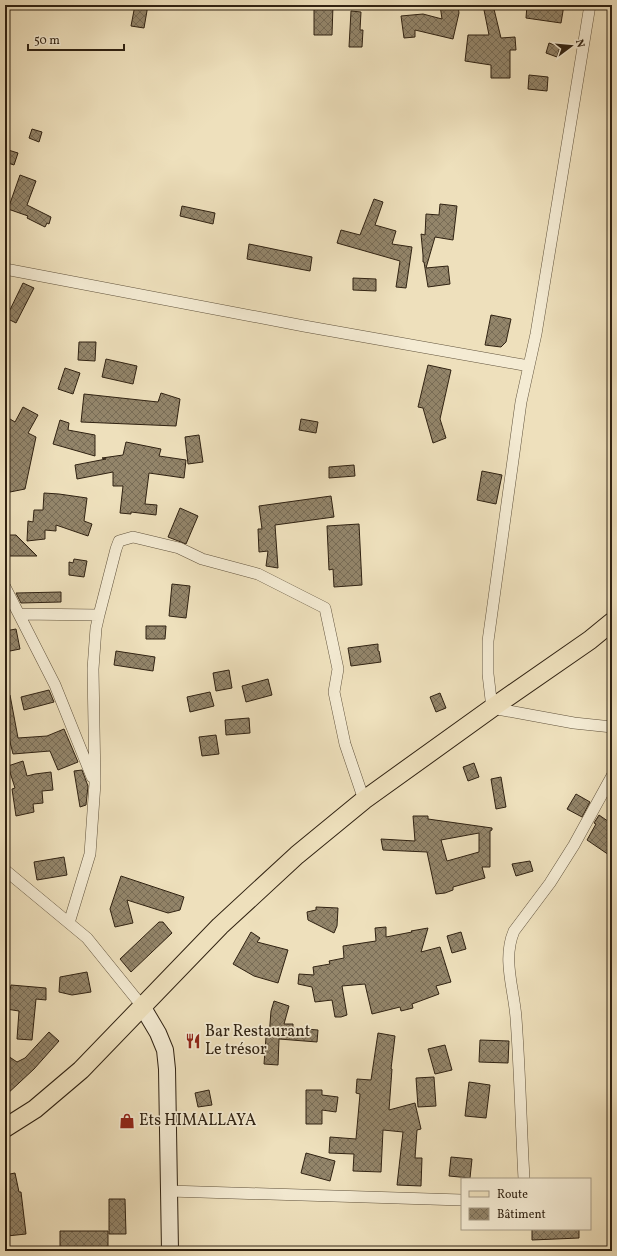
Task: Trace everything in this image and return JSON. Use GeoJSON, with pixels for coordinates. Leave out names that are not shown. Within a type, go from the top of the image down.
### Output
{"type":"FeatureCollection","features":[{"type":"Feature","properties":{"kind":"main road"},"geometry":{"type":"LineString","coordinates":[[5,1128],[35,1109],[81,1070],[220,926],[297,855],[364,800],[590,640],[612,622]]}},
{"type":"Feature","properties":{"kind":"main road"},"geometry":{"type":"LineString","coordinates":[[142,1006],[158,1032],[165,1050],[168,1069],[170,1251]]}},
{"type":"Feature","properties":{"kind":"street"},"geometry":{"type":"LineString","coordinates":[[590,5],[536,334],[521,402],[488,641],[488,674],[492,708],[574,723],[612,727]]}},
{"type":"Feature","properties":{"kind":"street"},"geometry":{"type":"LineString","coordinates":[[5,269],[304,326],[529,366]]}},
{"type":"Feature","properties":{"kind":"street"},"geometry":{"type":"LineString","coordinates":[[69,923],[90,854],[95,783],[93,669],[96,628],[119,541],[133,537],[179,548],[202,558],[258,574],[325,608],[338,669],[334,692],[345,744],[364,800]]}},
{"type":"Feature","properties":{"kind":"street"},"geometry":{"type":"LineString","coordinates":[[5,587],[55,685],[95,783]]}},
{"type":"Feature","properties":{"kind":"street"},"geometry":{"type":"LineString","coordinates":[[19,614],[99,615]]}},
{"type":"Feature","properties":{"kind":"street"},"geometry":{"type":"LineString","coordinates":[[524,1178],[516,1010],[509,967],[511,939],[514,931],[550,883],[574,845],[612,776]]}},
{"type":"Feature","properties":{"kind":"street"},"geometry":{"type":"LineString","coordinates":[[5,870],[87,938],[142,1006]]}},
{"type":"Feature","properties":{"kind":"street"},"geometry":{"type":"LineString","coordinates":[[169,1191],[461,1200]]}},
{"type":"Feature","properties":{"kind":"building"},"geometry":{"type":"Polygon","coordinates":[[[135,5],[148,5],[144,28],[131,26],[135,5]]]}},
{"type":"Feature","properties":{"kind":"building"},"geometry":{"type":"Polygon","coordinates":[[[314,5],[333,5],[332,35],[314,35],[314,5]]]}},
{"type":"Feature","properties":{"kind":"building"},"geometry":{"type":"Polygon","coordinates":[[[440,5],[458,5],[459,13],[453,39],[415,30],[415,37],[404,38],[401,16],[423,14],[442,19],[440,5]]]}},
{"type":"Feature","properties":{"kind":"building"},"geometry":{"type":"Polygon","coordinates":[[[483,5],[493,5],[501,38],[515,37],[516,50],[510,50],[510,78],[491,78],[491,65],[465,61],[468,35],[489,35],[483,5]]]}},
{"type":"Feature","properties":{"kind":"building"},"geometry":{"type":"Polygon","coordinates":[[[527,5],[564,5],[561,23],[526,18],[527,5]]]}},
{"type":"Feature","properties":{"kind":"building"},"geometry":{"type":"Polygon","coordinates":[[[351,11],[361,12],[360,30],[363,30],[362,47],[349,47],[351,11]]]}},
{"type":"Feature","properties":{"kind":"building"},"geometry":{"type":"Polygon","coordinates":[[[549,43],[560,47],[557,57],[546,53],[549,43]]]}},
{"type":"Feature","properties":{"kind":"building"},"geometry":{"type":"Polygon","coordinates":[[[529,75],[548,77],[547,91],[528,89],[529,75]]]}},
{"type":"Feature","properties":{"kind":"building"},"geometry":{"type":"Polygon","coordinates":[[[32,129],[42,132],[39,142],[29,138],[32,129]]]}},
{"type":"Feature","properties":{"kind":"building"},"geometry":{"type":"Polygon","coordinates":[[[5,149],[18,153],[14,165],[5,162],[5,149]]]}},
{"type":"Feature","properties":{"kind":"building"},"geometry":{"type":"Polygon","coordinates":[[[20,175],[36,181],[27,205],[51,217],[49,224],[47,223],[45,227],[27,218],[28,216],[8,209],[20,175]]]}},
{"type":"Feature","properties":{"kind":"building"},"geometry":{"type":"Polygon","coordinates":[[[374,199],[383,202],[375,225],[396,231],[392,244],[412,247],[406,288],[396,287],[400,261],[337,243],[341,230],[360,235],[374,199]]]}},
{"type":"Feature","properties":{"kind":"building"},"geometry":{"type":"Polygon","coordinates":[[[440,204],[457,206],[453,240],[435,237],[426,268],[448,266],[450,284],[428,287],[423,262],[421,234],[425,235],[426,214],[439,215],[440,204]]]}},
{"type":"Feature","properties":{"kind":"building"},"geometry":{"type":"Polygon","coordinates":[[[182,206],[215,213],[213,224],[180,216],[182,206]]]}},
{"type":"Feature","properties":{"kind":"building"},"geometry":{"type":"Polygon","coordinates":[[[249,244],[312,257],[310,271],[247,259],[249,244]]]}},
{"type":"Feature","properties":{"kind":"building"},"geometry":{"type":"Polygon","coordinates":[[[353,278],[376,279],[376,291],[353,290],[353,278]]]}},
{"type":"Feature","properties":{"kind":"building"},"geometry":{"type":"Polygon","coordinates":[[[23,283],[34,288],[16,323],[6,318],[23,283]]]}},
{"type":"Feature","properties":{"kind":"building"},"geometry":{"type":"Polygon","coordinates":[[[491,315],[511,319],[506,342],[501,347],[485,345],[491,315]]]}},
{"type":"Feature","properties":{"kind":"building"},"geometry":{"type":"Polygon","coordinates":[[[79,342],[96,342],[95,361],[78,360],[79,342]]]}},
{"type":"Feature","properties":{"kind":"building"},"geometry":{"type":"Polygon","coordinates":[[[106,359],[137,366],[133,384],[102,377],[106,359]]]}},
{"type":"Feature","properties":{"kind":"building"},"geometry":{"type":"Polygon","coordinates":[[[428,365],[451,370],[440,419],[446,438],[433,443],[423,408],[418,407],[428,365]]]}},
{"type":"Feature","properties":{"kind":"building"},"geometry":{"type":"Polygon","coordinates":[[[65,368],[80,373],[73,394],[58,389],[65,368]]]}},
{"type":"Feature","properties":{"kind":"building"},"geometry":{"type":"Polygon","coordinates":[[[161,393],[180,399],[176,426],[81,422],[84,394],[158,402],[161,393]]]}},
{"type":"Feature","properties":{"kind":"building"},"geometry":{"type":"Polygon","coordinates":[[[23,407],[38,415],[28,433],[36,437],[25,489],[5,493],[5,416],[15,422],[23,407]]]}},
{"type":"Feature","properties":{"kind":"building"},"geometry":{"type":"Polygon","coordinates":[[[301,419],[318,422],[316,433],[299,430],[301,419]]]}},
{"type":"Feature","properties":{"kind":"building"},"geometry":{"type":"Polygon","coordinates":[[[60,420],[69,423],[68,430],[95,435],[95,456],[53,444],[60,420]]]}},
{"type":"Feature","properties":{"kind":"building"},"geometry":{"type":"Polygon","coordinates":[[[199,435],[203,462],[188,464],[185,437],[199,435]]]}},
{"type":"Feature","properties":{"kind":"building"},"geometry":{"type":"Polygon","coordinates":[[[126,442],[161,449],[159,456],[186,460],[184,478],[149,473],[145,504],[157,505],[156,515],[131,512],[131,514],[120,513],[123,486],[113,486],[113,472],[77,479],[75,465],[106,459],[102,458],[123,455],[126,442]]]}},
{"type":"Feature","properties":{"kind":"building"},"geometry":{"type":"Polygon","coordinates":[[[354,465],[355,476],[329,478],[329,467],[354,465]]]}},
{"type":"Feature","properties":{"kind":"building"},"geometry":{"type":"Polygon","coordinates":[[[482,471],[502,475],[496,504],[477,500],[482,471]]]}},
{"type":"Feature","properties":{"kind":"building"},"geometry":{"type":"Polygon","coordinates":[[[44,493],[87,498],[84,521],[92,524],[88,536],[56,525],[56,531],[45,530],[45,539],[27,541],[28,521],[33,522],[34,510],[43,510],[44,493]]]}},
{"type":"Feature","properties":{"kind":"building"},"geometry":{"type":"Polygon","coordinates":[[[331,496],[334,517],[275,525],[278,568],[266,566],[268,551],[259,552],[258,529],[262,529],[259,506],[331,496]]]}},
{"type":"Feature","properties":{"kind":"building"},"geometry":{"type":"Polygon","coordinates":[[[180,508],[198,516],[186,544],[168,537],[180,508]]]}},
{"type":"Feature","properties":{"kind":"building"},"geometry":{"type":"Polygon","coordinates":[[[359,524],[362,585],[334,587],[333,569],[329,570],[327,526],[359,524]]]}},
{"type":"Feature","properties":{"kind":"building"},"geometry":{"type":"Polygon","coordinates":[[[5,535],[16,535],[37,556],[5,556],[5,535]]]}},
{"type":"Feature","properties":{"kind":"building"},"geometry":{"type":"Polygon","coordinates":[[[74,559],[87,561],[84,577],[69,575],[69,562],[73,563],[74,559]]]}},
{"type":"Feature","properties":{"kind":"building"},"geometry":{"type":"Polygon","coordinates":[[[172,584],[190,586],[186,618],[169,616],[172,584]]]}},
{"type":"Feature","properties":{"kind":"building"},"geometry":{"type":"Polygon","coordinates":[[[61,592],[61,602],[21,603],[16,593],[61,592]]]}},
{"type":"Feature","properties":{"kind":"building"},"geometry":{"type":"Polygon","coordinates":[[[146,626],[166,626],[165,639],[146,639],[146,626]]]}},
{"type":"Feature","properties":{"kind":"building"},"geometry":{"type":"Polygon","coordinates":[[[16,629],[20,649],[5,652],[5,631],[16,629]]]}},
{"type":"Feature","properties":{"kind":"building"},"geometry":{"type":"Polygon","coordinates":[[[378,644],[381,662],[351,666],[348,648],[378,644]]]}},
{"type":"Feature","properties":{"kind":"building"},"geometry":{"type":"Polygon","coordinates":[[[116,651],[155,657],[153,671],[114,665],[116,651]]]}},
{"type":"Feature","properties":{"kind":"building"},"geometry":{"type":"Polygon","coordinates":[[[229,670],[232,688],[216,691],[213,673],[229,670]]]}},
{"type":"Feature","properties":{"kind":"building"},"geometry":{"type":"Polygon","coordinates":[[[268,679],[272,695],[246,702],[242,686],[268,679]]]}},
{"type":"Feature","properties":{"kind":"building"},"geometry":{"type":"Polygon","coordinates":[[[49,690],[54,702],[24,710],[21,697],[49,690]]]}},
{"type":"Feature","properties":{"kind":"building"},"geometry":{"type":"Polygon","coordinates":[[[210,692],[214,706],[190,712],[187,697],[210,692]]]}},
{"type":"Feature","properties":{"kind":"building"},"geometry":{"type":"Polygon","coordinates":[[[440,693],[446,708],[436,712],[430,697],[440,693]]]}},
{"type":"Feature","properties":{"kind":"building"},"geometry":{"type":"Polygon","coordinates":[[[5,695],[10,695],[18,738],[47,736],[64,729],[78,762],[58,770],[50,751],[13,754],[8,734],[5,734],[5,695]]]}},
{"type":"Feature","properties":{"kind":"building"},"geometry":{"type":"Polygon","coordinates":[[[249,718],[250,733],[226,735],[225,720],[249,718]]]}},
{"type":"Feature","properties":{"kind":"building"},"geometry":{"type":"Polygon","coordinates":[[[216,735],[219,754],[202,756],[199,737],[216,735]]]}},
{"type":"Feature","properties":{"kind":"building"},"geometry":{"type":"Polygon","coordinates":[[[23,761],[27,776],[51,772],[53,790],[42,791],[43,803],[33,804],[34,812],[16,816],[12,789],[15,788],[8,766],[23,761]]]}},
{"type":"Feature","properties":{"kind":"building"},"geometry":{"type":"Polygon","coordinates":[[[474,763],[479,777],[468,781],[463,767],[474,763]]]}},
{"type":"Feature","properties":{"kind":"building"},"geometry":{"type":"Polygon","coordinates":[[[82,770],[88,786],[86,805],[80,807],[74,771],[82,770]]]}},
{"type":"Feature","properties":{"kind":"building"},"geometry":{"type":"Polygon","coordinates":[[[501,777],[506,807],[496,809],[491,779],[501,777]]]}},
{"type":"Feature","properties":{"kind":"building"},"geometry":{"type":"Polygon","coordinates":[[[576,794],[590,802],[582,817],[567,809],[576,794]]]}},
{"type":"Feature","properties":{"kind":"building"},"geometry":{"type":"Polygon","coordinates":[[[599,815],[612,824],[612,857],[587,840],[599,815]]]}},
{"type":"Feature","properties":{"kind":"building"},"geometry":{"type":"Polygon","coordinates":[[[413,816],[428,816],[428,819],[492,828],[490,831],[490,867],[482,867],[485,878],[453,887],[453,890],[445,893],[436,894],[427,852],[383,850],[381,839],[415,841],[413,816]],[[479,833],[441,840],[447,861],[479,852],[479,833]]]}},
{"type":"Feature","properties":{"kind":"building"},"geometry":{"type":"Polygon","coordinates":[[[64,857],[67,875],[37,880],[34,862],[64,857]]]}},
{"type":"Feature","properties":{"kind":"building"},"geometry":{"type":"Polygon","coordinates":[[[530,861],[533,871],[516,876],[512,864],[530,861]]]}},
{"type":"Feature","properties":{"kind":"building"},"geometry":{"type":"Polygon","coordinates":[[[121,876],[184,897],[180,910],[168,913],[127,900],[133,923],[115,927],[110,909],[121,876]]]}},
{"type":"Feature","properties":{"kind":"building"},"geometry":{"type":"Polygon","coordinates":[[[316,907],[338,908],[337,926],[334,933],[308,920],[307,912],[316,910],[316,907]]]}},
{"type":"Feature","properties":{"kind":"building"},"geometry":{"type":"Polygon","coordinates":[[[159,922],[163,922],[172,933],[131,972],[120,959],[159,922]]]}},
{"type":"Feature","properties":{"kind":"building"},"geometry":{"type":"Polygon","coordinates":[[[386,927],[386,937],[428,928],[421,952],[440,947],[451,982],[436,986],[439,994],[412,1004],[413,1008],[401,1011],[400,1007],[372,1014],[365,984],[342,986],[347,1015],[335,1017],[332,1000],[315,1002],[312,987],[298,984],[299,974],[314,975],[313,967],[330,964],[329,961],[344,958],[343,946],[376,941],[375,928],[386,927]]]}},
{"type":"Feature","properties":{"kind":"building"},"geometry":{"type":"Polygon","coordinates":[[[251,932],[260,938],[257,942],[288,950],[278,983],[254,976],[233,964],[251,932]]]}},
{"type":"Feature","properties":{"kind":"building"},"geometry":{"type":"Polygon","coordinates":[[[461,932],[466,949],[452,953],[447,936],[461,932]]]}},
{"type":"Feature","properties":{"kind":"building"},"geometry":{"type":"Polygon","coordinates":[[[87,972],[91,992],[72,995],[59,992],[60,977],[87,972]]]}},
{"type":"Feature","properties":{"kind":"building"},"geometry":{"type":"Polygon","coordinates":[[[11,985],[46,988],[46,1000],[36,999],[32,1040],[17,1039],[19,1011],[6,1009],[11,985]]]}},
{"type":"Feature","properties":{"kind":"building"},"geometry":{"type":"Polygon","coordinates":[[[274,1001],[289,1006],[284,1024],[293,1024],[293,1028],[318,1030],[317,1042],[279,1039],[278,1065],[264,1064],[266,1037],[269,1037],[271,1011],[274,1001]]]}},
{"type":"Feature","properties":{"kind":"building"},"geometry":{"type":"Polygon","coordinates":[[[49,1032],[59,1041],[34,1069],[5,1096],[5,1054],[17,1062],[25,1058],[49,1032]]]}},
{"type":"Feature","properties":{"kind":"building"},"geometry":{"type":"Polygon","coordinates":[[[378,1033],[395,1036],[391,1069],[389,1110],[415,1103],[421,1129],[417,1130],[415,1158],[422,1158],[421,1186],[397,1185],[403,1132],[383,1130],[381,1172],[353,1171],[354,1154],[329,1153],[330,1137],[356,1139],[360,1094],[356,1093],[357,1079],[371,1080],[378,1033]]]}},
{"type":"Feature","properties":{"kind":"building"},"geometry":{"type":"Polygon","coordinates":[[[480,1040],[509,1041],[508,1063],[479,1062],[480,1040]]]}},
{"type":"Feature","properties":{"kind":"building"},"geometry":{"type":"Polygon","coordinates":[[[445,1045],[452,1070],[435,1074],[428,1049],[445,1045]]]}},
{"type":"Feature","properties":{"kind":"building"},"geometry":{"type":"Polygon","coordinates":[[[434,1077],[436,1106],[418,1107],[416,1078],[434,1077]]]}},
{"type":"Feature","properties":{"kind":"building"},"geometry":{"type":"Polygon","coordinates":[[[469,1082],[490,1085],[486,1118],[465,1116],[469,1082]]]}},
{"type":"Feature","properties":{"kind":"building"},"geometry":{"type":"Polygon","coordinates":[[[209,1090],[212,1105],[198,1107],[195,1093],[209,1090]]]}},
{"type":"Feature","properties":{"kind":"building"},"geometry":{"type":"Polygon","coordinates":[[[306,1090],[322,1090],[322,1095],[338,1097],[336,1112],[322,1110],[322,1124],[306,1124],[306,1090]]]}},
{"type":"Feature","properties":{"kind":"building"},"geometry":{"type":"Polygon","coordinates":[[[306,1153],[335,1161],[330,1181],[301,1173],[306,1153]]]}},
{"type":"Feature","properties":{"kind":"building"},"geometry":{"type":"Polygon","coordinates":[[[451,1157],[472,1159],[470,1178],[449,1176],[451,1157]]]}},
{"type":"Feature","properties":{"kind":"building"},"geometry":{"type":"Polygon","coordinates":[[[15,1173],[19,1192],[21,1192],[26,1234],[7,1236],[5,1218],[5,1175],[15,1173]]]}},
{"type":"Feature","properties":{"kind":"building"},"geometry":{"type":"Polygon","coordinates":[[[109,1199],[125,1199],[126,1234],[109,1234],[109,1199]]]}},
{"type":"Feature","properties":{"kind":"building"},"geometry":{"type":"Polygon","coordinates":[[[532,1230],[579,1230],[579,1238],[532,1240],[532,1230]]]}},
{"type":"Feature","properties":{"kind":"building"},"geometry":{"type":"Polygon","coordinates":[[[60,1231],[108,1231],[108,1251],[60,1251],[60,1231]]]}},
{"type":"Feature","properties":{"kind":"place","name":"Bar Restaurant Le trésor"},"geometry":{"type":"Point","coordinates":[193,1041]}},
{"type":"Feature","properties":{"kind":"place","name":"Ets HIMALLAYA"},"geometry":{"type":"Point","coordinates":[127,1121]}}]}
